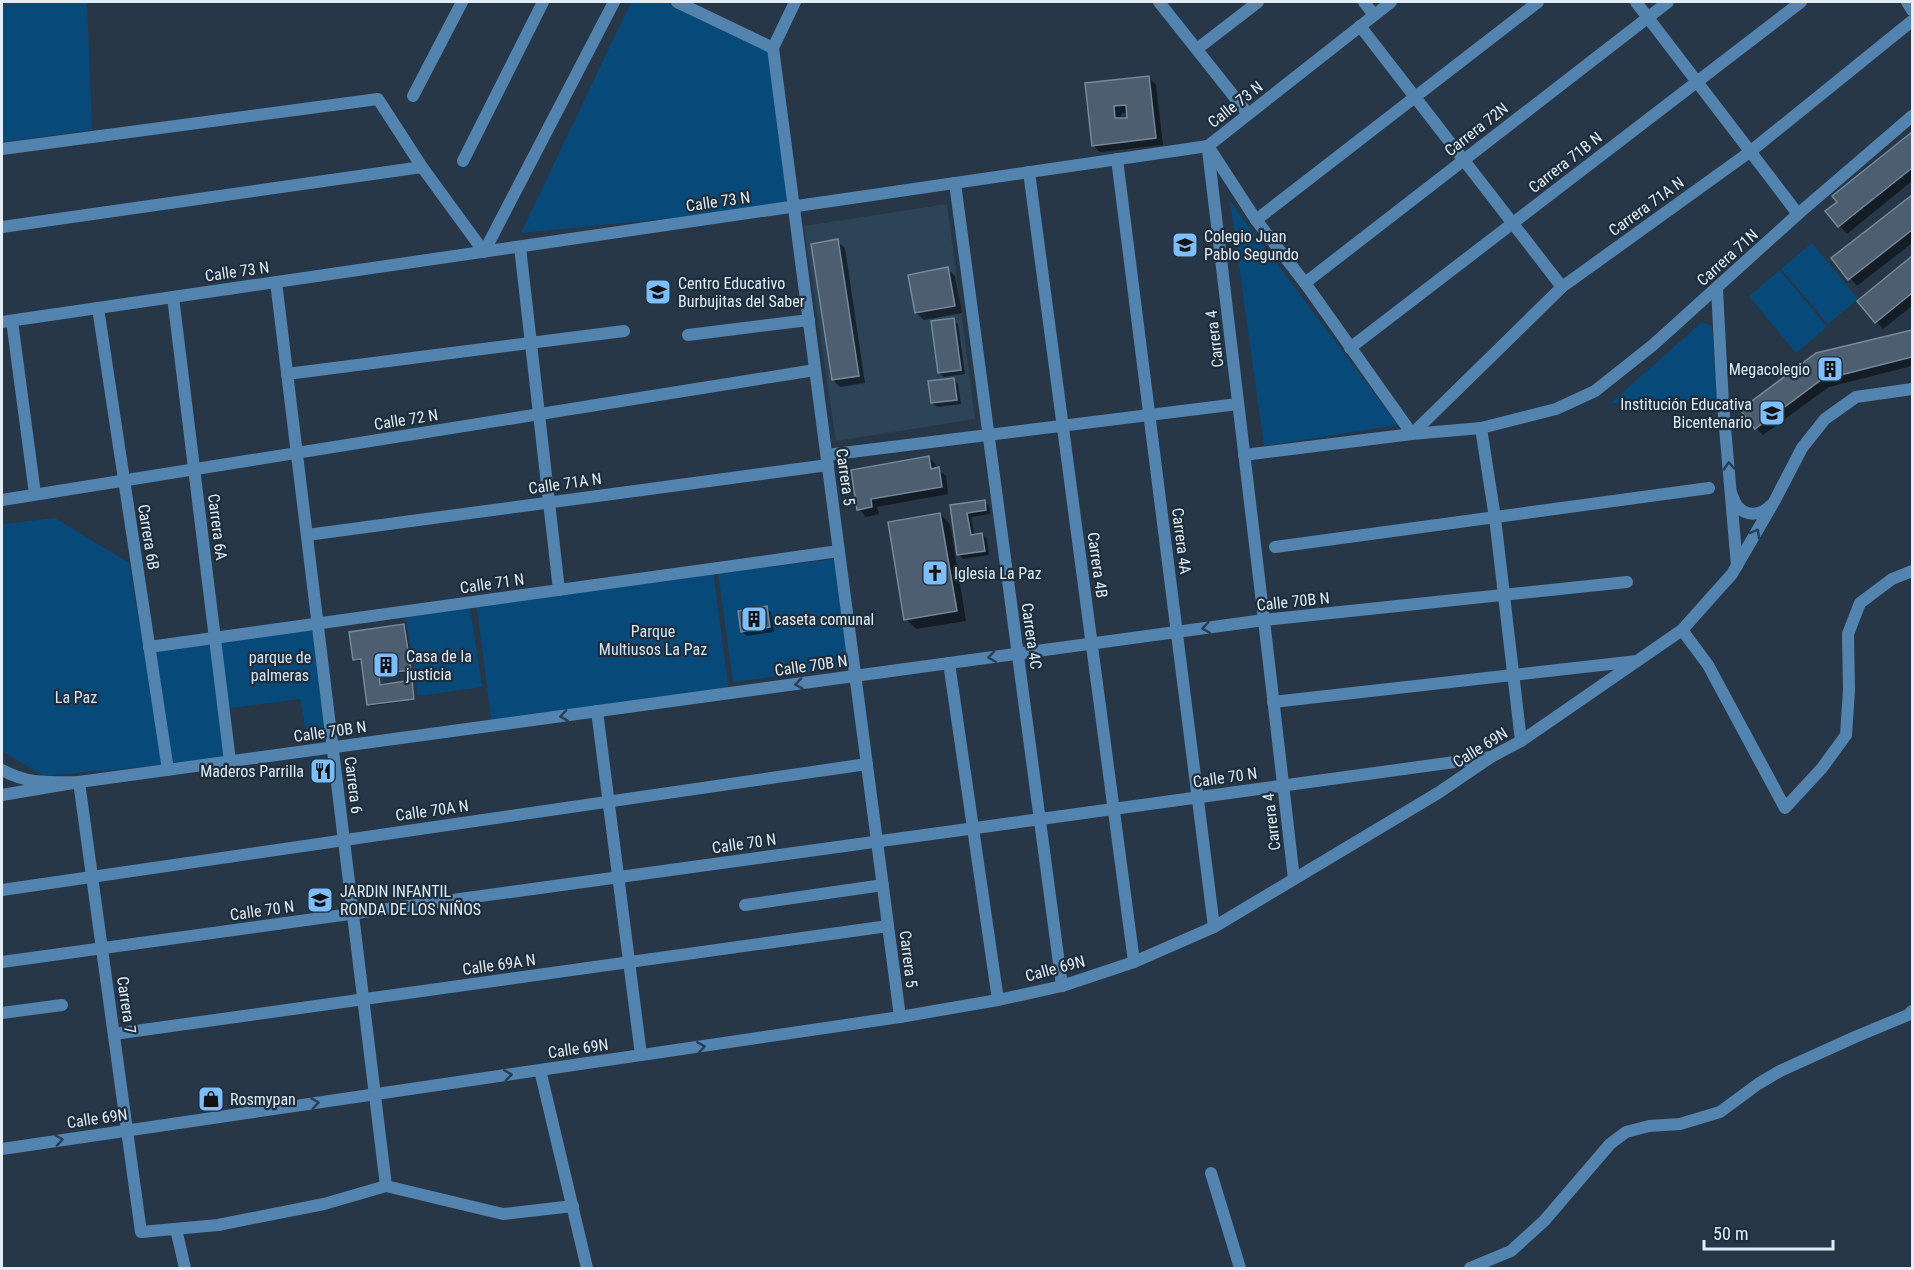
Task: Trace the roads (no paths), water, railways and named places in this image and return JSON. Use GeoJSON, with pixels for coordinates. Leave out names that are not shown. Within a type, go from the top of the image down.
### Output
{"type":"FeatureCollection","features":[{"type":"Feature","properties":{"kind":"street"},"geometry":{"type":"LineString","coordinates":[[412,96],[462,2]]}},
{"type":"Feature","properties":{"kind":"street"},"geometry":{"type":"LineString","coordinates":[[463,161],[543,2]]}},
{"type":"Feature","properties":{"kind":"street"},"geometry":{"type":"LineString","coordinates":[[2,149],[378,99],[422,167],[484,252],[614,2]]}},
{"type":"Feature","properties":{"kind":"street"},"geometry":{"type":"LineString","coordinates":[[677,2],[703,7],[773,48],[795,2]]}},
{"type":"Feature","properties":{"kind":"street"},"geometry":{"type":"LineString","coordinates":[[1159,2],[1248,114]]}},
{"type":"Feature","properties":{"kind":"street"},"geometry":{"type":"LineString","coordinates":[[1197,49],[1258,2]]}},
{"type":"Feature","properties":{"kind":"street"},"geometry":{"type":"LineString","coordinates":[[1364,2],[1374,15]]}},
{"type":"Feature","properties":{"kind":"street","name":"Calle 73 N"},"geometry":{"type":"LineString","coordinates":[[7,321],[1208,146],[1391,2]]}},
{"type":"Feature","properties":{"kind":"street"},"geometry":{"type":"LineString","coordinates":[[1256,220],[1538,2]]}},
{"type":"Feature","properties":{"kind":"street"},"geometry":{"type":"LineString","coordinates":[[1636,2],[1798,214]]}},
{"type":"Feature","properties":{"kind":"street","name":"Carrera 72N"},"geometry":{"type":"LineString","coordinates":[[1305,283],[1668,2]]}},
{"type":"Feature","properties":{"kind":"street","name":"Carrera 71B N"},"geometry":{"type":"LineString","coordinates":[[1350,348],[1801,2]]}},
{"type":"Feature","properties":{"kind":"street"},"geometry":{"type":"LineString","coordinates":[[1907,2],[1912,10]]}},
{"type":"Feature","properties":{"kind":"street","name":"Carrera 71A N"},"geometry":{"type":"LineString","coordinates":[[1412,434],[1562,287],[1751,151],[1912,21]]}},
{"type":"Feature","properties":{"kind":"street"},"geometry":{"type":"LineString","coordinates":[[1360,26],[1562,287]]}},
{"type":"Feature","properties":{"kind":"street","name":"Carrera 5"},"geometry":{"type":"LineString","coordinates":[[773,48],[900,1017]]}},
{"type":"Feature","properties":{"kind":"street","name":"Carrera 71N"},"geometry":{"type":"LineString","coordinates":[[1480,428],[1556,409],[1595,390],[1653,345],[1798,214],[1912,116]]}},
{"type":"Feature","properties":{"kind":"street"},"geometry":{"type":"LineString","coordinates":[[1208,146],[1256,220],[1305,283],[1412,434]]}},
{"type":"Feature","properties":{"kind":"street","name":"Carrera 4"},"geometry":{"type":"LineString","coordinates":[[1208,146],[1294,879]]}},
{"type":"Feature","properties":{"kind":"street","name":"Carrera 4A"},"geometry":{"type":"LineString","coordinates":[[1117,159],[1214,927]]}},
{"type":"Feature","properties":{"kind":"street"},"geometry":{"type":"LineString","coordinates":[[2,227],[422,167]]}},
{"type":"Feature","properties":{"kind":"street","name":"Carrera 4B"},"geometry":{"type":"LineString","coordinates":[[1029,172],[1134,962]]}},
{"type":"Feature","properties":{"kind":"street","name":"Carrera 4C"},"geometry":{"type":"LineString","coordinates":[[955,183],[1062,986]]}},
{"type":"Feature","properties":{"kind":"street"},"geometry":{"type":"LineString","coordinates":[[520,246],[559,590]]}},
{"type":"Feature","properties":{"kind":"street","name":"Carrera 6"},"geometry":{"type":"LineString","coordinates":[[276,282],[386,1186]]}},
{"type":"Feature","properties":{"kind":"street"},"geometry":{"type":"LineString","coordinates":[[1717,289],[1723,404],[1737,566]]}},
{"type":"Feature","properties":{"kind":"street","name":"Carrera 6A"},"geometry":{"type":"LineString","coordinates":[[173,297],[230,762]]}},
{"type":"Feature","properties":{"kind":"street","name":"Carrera 6B"},"geometry":{"type":"LineString","coordinates":[[98,308],[168,770]]}},
{"type":"Feature","properties":{"kind":"street"},"geometry":{"type":"LineString","coordinates":[[688,335],[809,320]]}},
{"type":"Feature","properties":{"kind":"street"},"geometry":{"type":"LineString","coordinates":[[7,321],[35,494]]}},
{"type":"Feature","properties":{"kind":"street"},"geometry":{"type":"LineString","coordinates":[[287,374],[624,331]]}},
{"type":"Feature","properties":{"kind":"street","name":"Calle 72 N"},"geometry":{"type":"LineString","coordinates":[[2,500],[815,370]]}},
{"type":"Feature","properties":{"kind":"street","name":"Calle 69N"},"geometry":{"type":"LineString","coordinates":[[2,1149],[900,1017],[1062,986],[1134,962],[1214,927],[1438,793],[1491,757],[1521,741],[1682,630],[1732,574],[1802,448],[1825,418],[1856,397],[1912,388]]}},
{"type":"Feature","properties":{"kind":"street","name":"Calle 71A N"},"geometry":{"type":"LineString","coordinates":[[307,535],[549,502],[988,435],[1238,404]]}},
{"type":"Feature","properties":{"kind":"street"},"geometry":{"type":"LineString","coordinates":[[1244,455],[1480,428],[1495,518],[1521,741]]}},
{"type":"Feature","properties":{"kind":"street"},"geometry":{"type":"LineString","coordinates":[[1275,547],[1709,488]]}},
{"type":"Feature","properties":{"kind":"street"},"geometry":{"type":"LineString","coordinates":[[1731,493],[1737,507],[1750,514],[1765,512],[1775,500]]}},
{"type":"Feature","properties":{"kind":"street","name":"Calle 71 N"},"geometry":{"type":"LineString","coordinates":[[149,647],[839,551]]}},
{"type":"Feature","properties":{"kind":"street"},"geometry":{"type":"LineString","coordinates":[[1682,630],[1708,665],[1785,808],[1822,768],[1846,735],[1849,690],[1848,634],[1860,603],[1892,579],[1912,571]]}},
{"type":"Feature","properties":{"kind":"street","name":"Calle 70B N"},"geometry":{"type":"LineString","coordinates":[[2,795],[79,782],[1264,620],[1627,582]]}},
{"type":"Feature","properties":{"kind":"street"},"geometry":{"type":"LineString","coordinates":[[1273,702],[1636,661]]}},
{"type":"Feature","properties":{"kind":"street"},"geometry":{"type":"LineString","coordinates":[[949,663],[998,1000]]}},
{"type":"Feature","properties":{"kind":"street"},"geometry":{"type":"LineString","coordinates":[[597,711],[641,1055]]}},
{"type":"Feature","properties":{"kind":"street","name":"Calle 70 N"},"geometry":{"type":"LineString","coordinates":[[2,962],[1491,757]]}},
{"type":"Feature","properties":{"kind":"street","name":"Calle 70A N"},"geometry":{"type":"LineString","coordinates":[[2,890],[867,764]]}},
{"type":"Feature","properties":{"kind":"street"},"geometry":{"type":"LineString","coordinates":[[2,770],[29,781],[79,782]]}},
{"type":"Feature","properties":{"kind":"street","name":"Carrera 7"},"geometry":{"type":"LineString","coordinates":[[79,782],[141,1232],[176,1229]]}},
{"type":"Feature","properties":{"kind":"street"},"geometry":{"type":"LineString","coordinates":[[745,904],[883,885]]}},
{"type":"Feature","properties":{"kind":"street","name":"Calle 69A N"},"geometry":{"type":"LineString","coordinates":[[114,1034],[888,926]]}},
{"type":"Feature","properties":{"kind":"street"},"geometry":{"type":"LineString","coordinates":[[2,1013],[62,1005]]}},
{"type":"Feature","properties":{"kind":"street"},"geometry":{"type":"LineString","coordinates":[[1470,1269],[1511,1251],[1544,1221],[1610,1144],[1626,1132],[1649,1126],[1680,1124],[1720,1112],[1779,1071],[1908,1015],[1912,1011]]}},
{"type":"Feature","properties":{"kind":"street"},"geometry":{"type":"LineString","coordinates":[[540,1070],[587,1269]]}},
{"type":"Feature","properties":{"kind":"street"},"geometry":{"type":"LineString","coordinates":[[1211,1173],[1240,1269]]}},
{"type":"Feature","properties":{"kind":"street"},"geometry":{"type":"LineString","coordinates":[[185,1269],[176,1229],[218,1225],[324,1204],[386,1186],[503,1214],[573,1206]]}},
{"type":"Feature","properties":{"kind":"place","name":"Colegio Juan Pablo Segundo"},"geometry":{"type":"Point","coordinates":[1185,245]}},
{"type":"Feature","properties":{"kind":"place","name":"Centro Educativo Burbujitas del Saber"},"geometry":{"type":"Point","coordinates":[658,292]}},
{"type":"Feature","properties":{"kind":"place","name":"Megacolegio"},"geometry":{"type":"Point","coordinates":[1830,369]}},
{"type":"Feature","properties":{"kind":"place","name":"Institución Educativa Bicentenario"},"geometry":{"type":"Point","coordinates":[1772,413]}},
{"type":"Feature","properties":{"kind":"place","name":"Iglesia La Paz"},"geometry":{"type":"Point","coordinates":[935,573]}},
{"type":"Feature","properties":{"kind":"place","name":"caseta comunal"},"geometry":{"type":"Point","coordinates":[754,619]}},
{"type":"Feature","properties":{"kind":"place","name":"Casa de la justicia"},"geometry":{"type":"Point","coordinates":[386,665]}},
{"type":"Feature","properties":{"kind":"place","name":"Maderos Parrilla"},"geometry":{"type":"Point","coordinates":[323,771]}},
{"type":"Feature","properties":{"kind":"place","name":"JARDIN INFANTIL RONDA DE LOS NIÑOS"},"geometry":{"type":"Point","coordinates":[320,900]}},
{"type":"Feature","properties":{"kind":"place","name":"Rosmypan"},"geometry":{"type":"Point","coordinates":[211,1099]}},
{"type":"Feature","properties":{"kind":"park label","name":"Parque Multiusos La Paz"},"geometry":{"type":"Point","coordinates":[653,640]}},
{"type":"Feature","properties":{"kind":"park label","name":"parque de palmeras"},"geometry":{"type":"Point","coordinates":[280,666]}},
{"type":"Feature","properties":{"kind":"park label","name":"La Paz"},"geometry":{"type":"Point","coordinates":[76,697]}}]}
